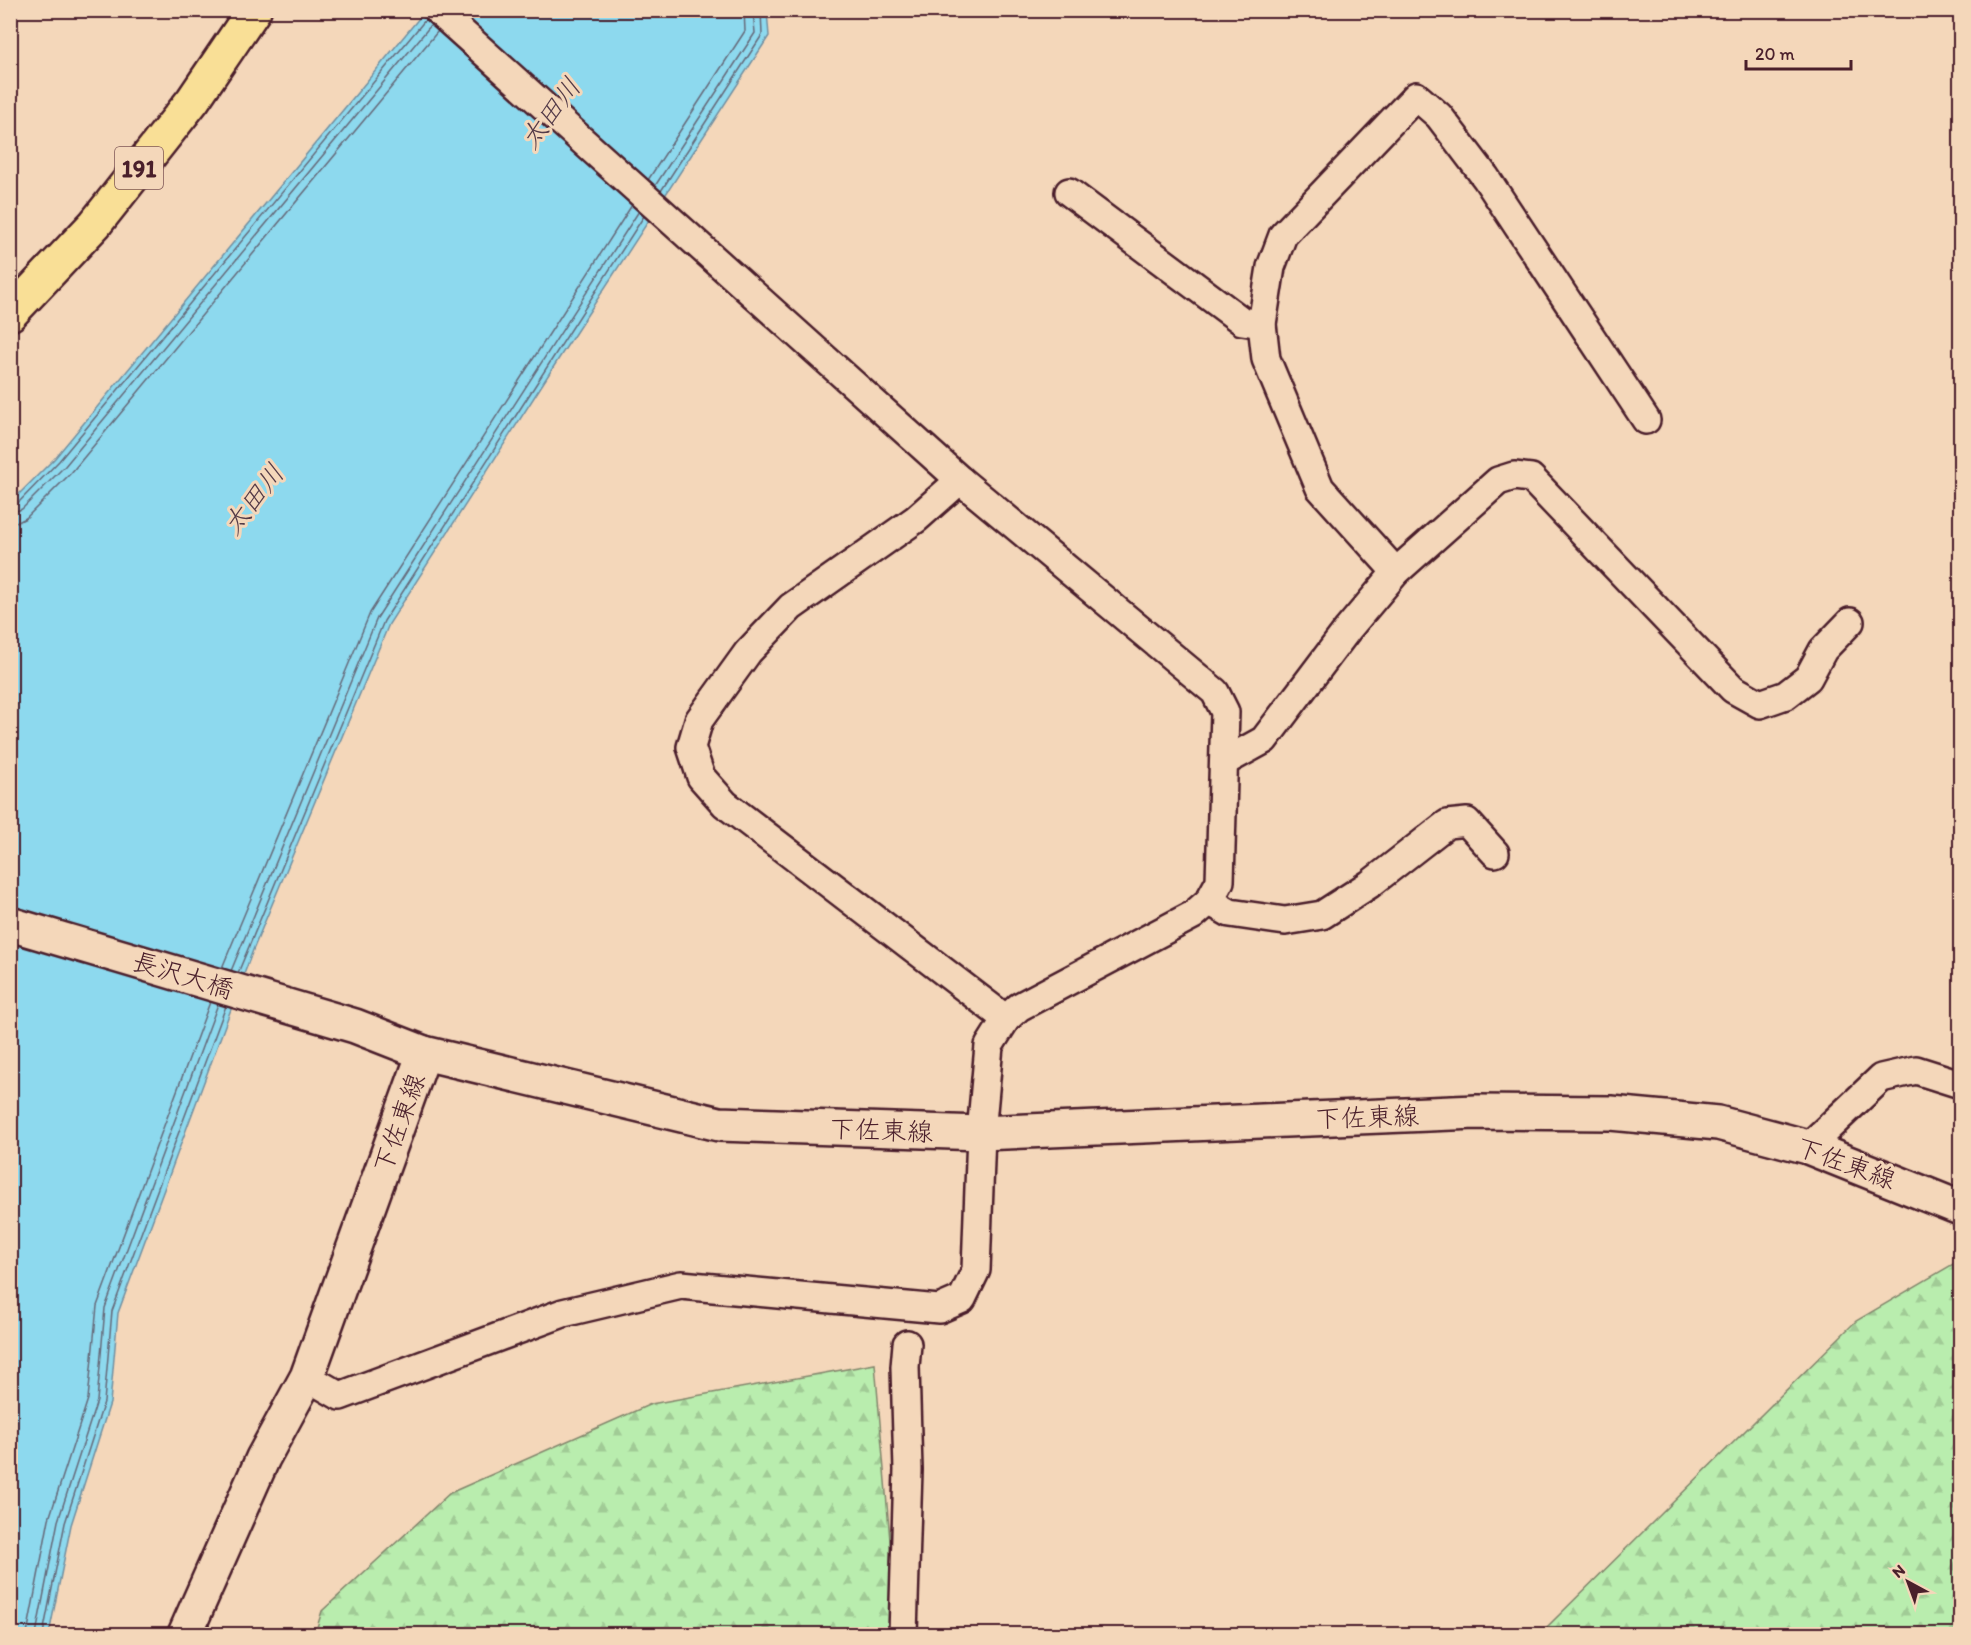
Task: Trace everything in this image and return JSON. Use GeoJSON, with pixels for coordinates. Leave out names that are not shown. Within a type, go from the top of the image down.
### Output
{"type":"FeatureCollection","features":[{"type":"Feature","properties":{"kind":"highway","name":"191"},"geometry":{"type":"LineString","coordinates":[[10,314],[95,224],[194,100],[254,10]]}},
{"type":"Feature","properties":{"kind":"main road","name":"長沢大橋"},"geometry":{"type":"LineString","coordinates":[[10,924],[355,1026],[424,1053]]}},
{"type":"Feature","properties":{"kind":"main road","name":"下佐東線"},"geometry":{"type":"LineString","coordinates":[[185,1635],[263,1458],[307,1377],[424,1053],[719,1125],[981,1133],[1476,1112],[1611,1113],[1718,1123],[1808,1147],[1960,1208]]}},
{"type":"Feature","properties":{"kind":"street"},"geometry":{"type":"LineString","coordinates":[[307,1377],[339,1396],[563,1313],[681,1285],[939,1309],[962,1299],[976,1270],[981,1133],[989,1046],[1006,1019],[1019,1007],[1193,915],[1209,901],[1220,881],[1225,712],[1215,692],[960,480],[437,10]]}},
{"type":"Feature","properties":{"kind":"street"},"geometry":{"type":"LineString","coordinates":[[1396,572],[1320,488],[1266,359],[1262,324],[1270,267],[1283,235],[1416,96],[1439,116],[1486,178],[1646,420]]}},
{"type":"Feature","properties":{"kind":"street"},"geometry":{"type":"LineString","coordinates":[[1069,192],[1242,321],[1262,324]]}},
{"type":"Feature","properties":{"kind":"street"},"geometry":{"type":"LineString","coordinates":[[1224,762],[1263,740],[1348,629],[1396,572],[1498,481],[1514,476],[1531,478],[1733,689],[1760,704],[1786,695],[1808,678],[1823,650],[1850,622]]}},
{"type":"Feature","properties":{"kind":"street"},"geometry":{"type":"LineString","coordinates":[[960,480],[916,519],[791,607],[748,652],[699,720],[691,747],[701,777],[725,804],[1006,1019]]}},
{"type":"Feature","properties":{"kind":"street"},"geometry":{"type":"LineString","coordinates":[[1209,901],[1230,914],[1285,921],[1322,915],[1370,884],[1447,824],[1467,822],[1495,853]]}},
{"type":"Feature","properties":{"kind":"street"},"geometry":{"type":"LineString","coordinates":[[1808,1147],[1881,1078],[1916,1071],[1960,1084]]}},
{"type":"Feature","properties":{"kind":"street"},"geometry":{"type":"LineString","coordinates":[[903,1635],[908,1470],[905,1367],[907,1344]]}},
{"type":"Feature","properties":{"kind":"green space"},"geometry":{"type":"Polygon","coordinates":[[[1960,1260],[1960,1634],[1543,1634],[1546,1628],[1856,1321],[1960,1260]]]}},
{"type":"Feature","properties":{"kind":"green space"},"geometry":{"type":"Polygon","coordinates":[[[875,1364],[898,1634],[315,1634],[322,1611],[450,1493],[651,1404],[875,1364]]]}},
{"type":"Feature","properties":{"kind":"water","name":"太田川"},"geometry":{"type":"Polygon","coordinates":[[[425,11],[767,11],[769,36],[389,624],[253,950],[118,1313],[110,1403],[71,1525],[49,1634],[11,1634],[11,502],[55,458],[425,11]]]}}]}
